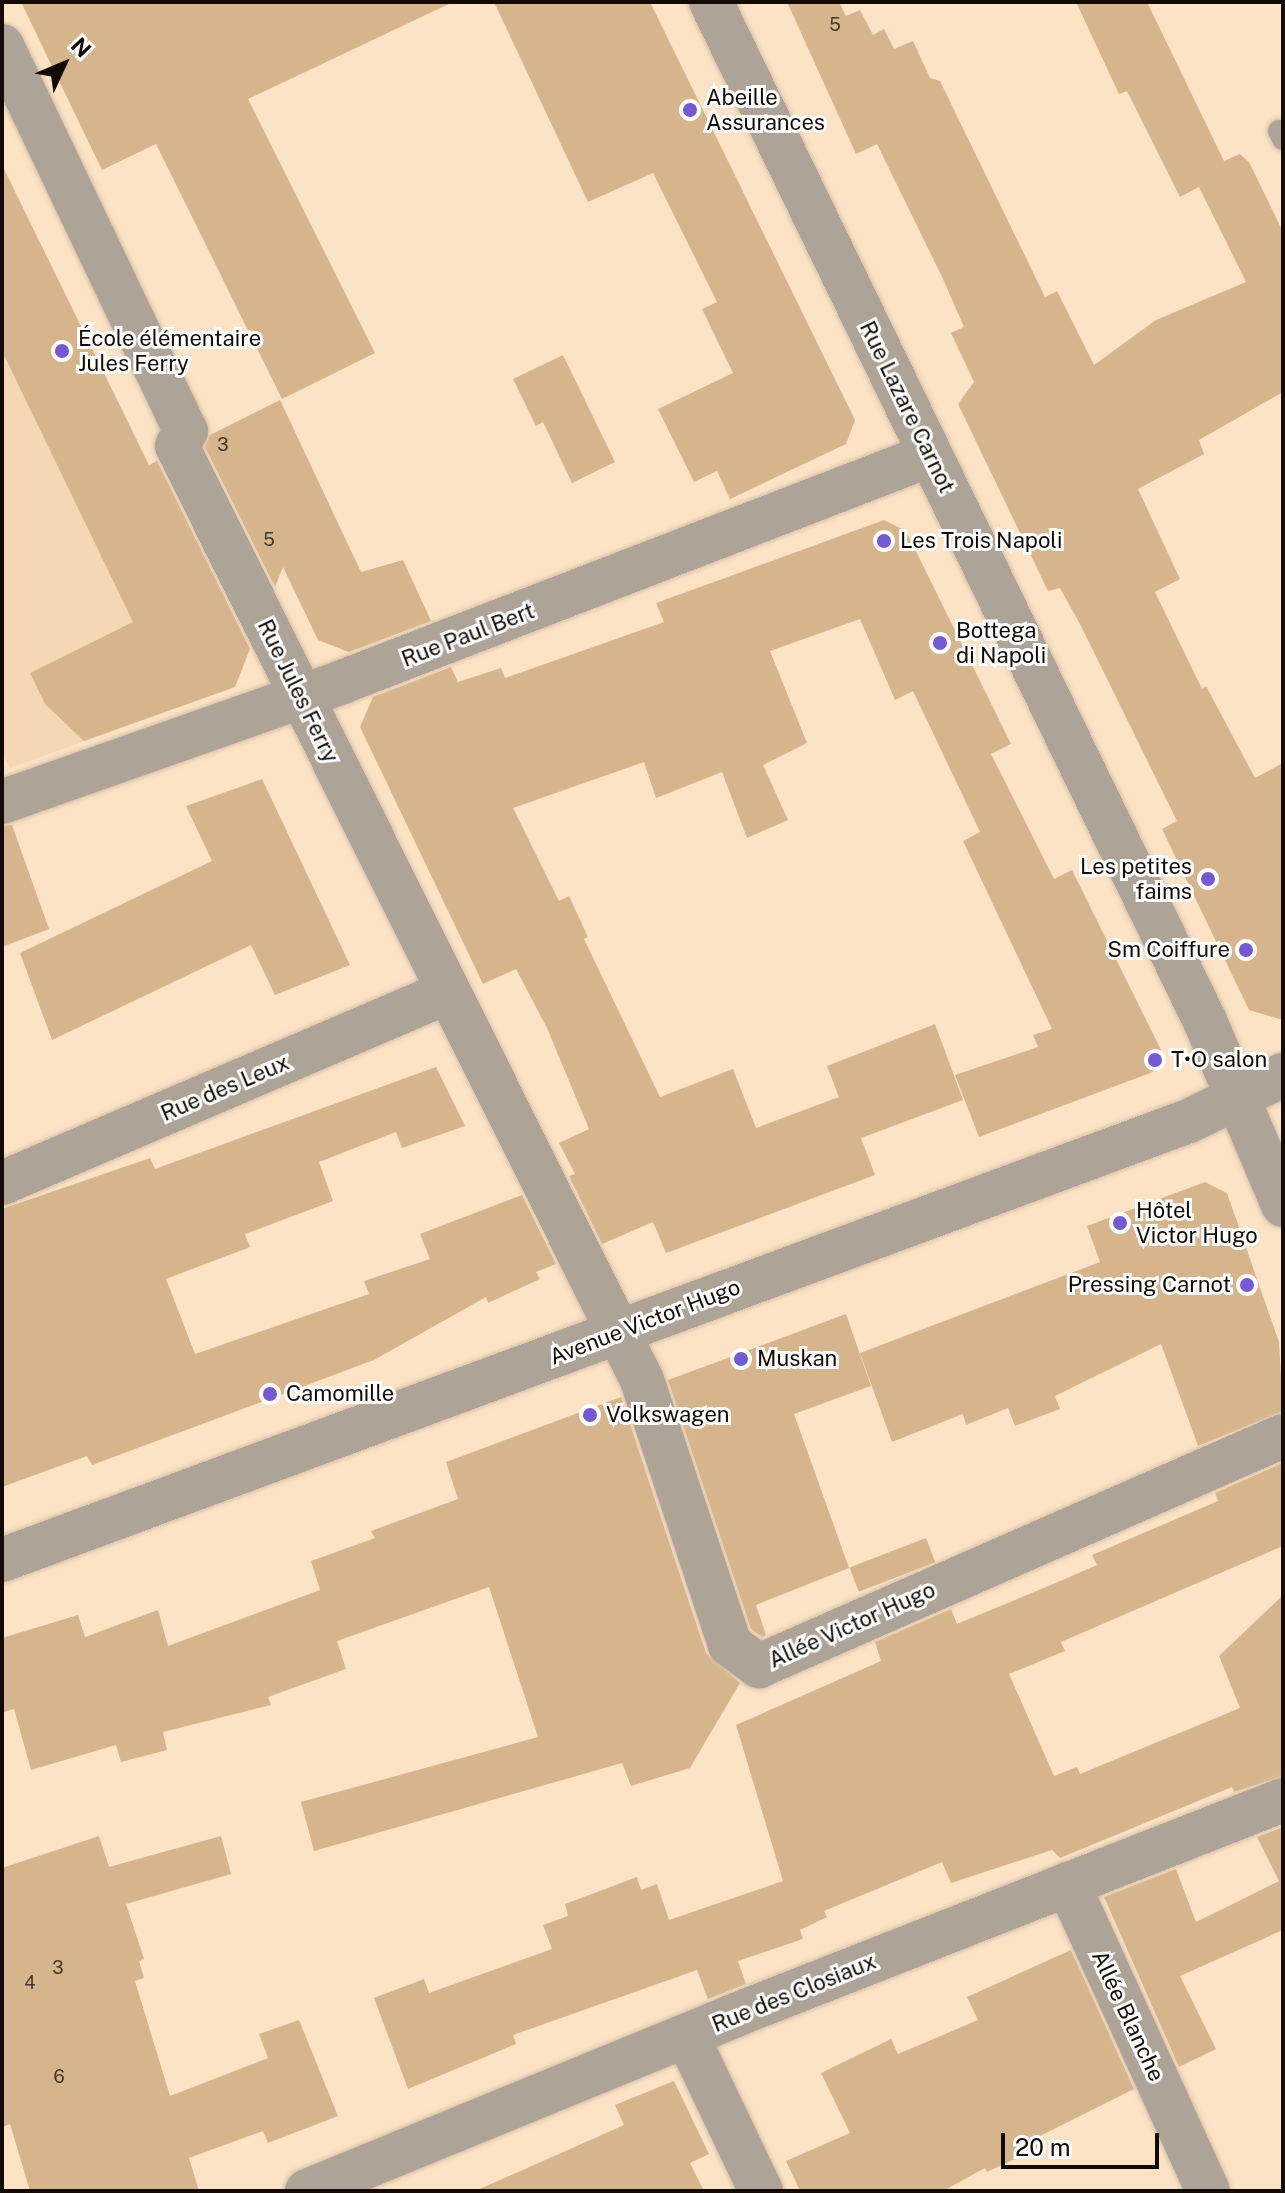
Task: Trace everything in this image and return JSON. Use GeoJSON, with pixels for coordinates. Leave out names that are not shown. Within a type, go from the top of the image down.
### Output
{"type":"FeatureCollection","features":[{"type":"Feature","properties":{"kind":"street","name":"Rue Lazare Carnot"},"geometry":{"type":"LineString","coordinates":[[711,2],[1239,1100],[1283,1205]]}},
{"type":"Feature","properties":{"kind":"street","name":"Rue Jules Ferry"},"geometry":{"type":"LineString","coordinates":[[2,46],[186,431],[177,446],[616,1333]]}},
{"type":"Feature","properties":{"kind":"street","name":"Rue Paul Bert"},"geometry":{"type":"LineString","coordinates":[[2,802],[300,697],[930,455]]}},
{"type":"Feature","properties":{"kind":"street","name":"Rue des Leux"},"geometry":{"type":"LineString","coordinates":[[2,1183],[447,992]]}},
{"type":"Feature","properties":{"kind":"street","name":"Avenue Victor Hugo"},"geometry":{"type":"LineString","coordinates":[[2,1560],[1239,1100],[1283,1075]]}},
{"type":"Feature","properties":{"kind":"street","name":"Allée Victor Hugo"},"geometry":{"type":"LineString","coordinates":[[616,1333],[642,1380],[730,1645],[759,1666],[1283,1436]]}},
{"type":"Feature","properties":{"kind":"street","name":"Rue des Closiaux"},"geometry":{"type":"LineString","coordinates":[[307,2191],[385,2177],[687,2036],[1283,1800]]}},
{"type":"Feature","properties":{"kind":"street","name":"Allée Blanche"},"geometry":{"type":"LineString","coordinates":[[1068,1884],[1208,2191]]}},
{"type":"Feature","properties":{"kind":"street"},"geometry":{"type":"LineString","coordinates":[[687,2036],[761,2191]]}},
{"type":"Feature","properties":{"kind":"shaded area"},"geometry":{"type":"Polygon","coordinates":[[[2,165],[244,665],[235,687],[10,768],[2,754],[2,165]]]}},
{"type":"Feature","properties":{"kind":"building"},"geometry":{"type":"Polygon","coordinates":[[[21,2],[453,2],[248,99],[375,353],[282,399],[156,144],[102,170],[21,2]]]}},
{"type":"Feature","properties":{"kind":"building"},"geometry":{"type":"Polygon","coordinates":[[[494,2],[650,2],[855,420],[846,444],[730,499],[717,471],[694,482],[658,409],[733,373],[702,309],[717,302],[653,173],[588,202],[494,2]]]}},
{"type":"Feature","properties":{"kind":"building"},"geometry":{"type":"Polygon","coordinates":[[[787,2],[839,2],[846,16],[860,10],[873,35],[884,29],[894,49],[913,41],[930,78],[940,81],[1045,297],[1057,291],[1094,365],[1156,320],[1246,282],[1199,187],[1180,197],[1127,91],[1119,94],[1076,2],[1147,2],[1224,161],[1240,154],[1249,162],[1283,232],[1283,392],[1199,440],[1204,454],[1138,489],[1180,579],[1155,592],[1202,689],[1206,686],[1255,778],[1283,763],[1283,1020],[1249,1010],[1162,829],[1177,821],[1060,588],[1048,591],[958,404],[974,382],[951,333],[964,327],[943,279],[877,144],[856,154],[787,2]]]}},
{"type":"Feature","properties":{"kind":"building"},"geometry":{"type":"Polygon","coordinates":[[[2,165],[149,465],[157,461],[250,649],[235,687],[84,741],[45,704],[30,673],[133,622],[2,351],[2,165]]]}},
{"type":"Feature","properties":{"kind":"building"},"geometry":{"type":"Polygon","coordinates":[[[563,355],[615,462],[572,483],[543,422],[536,426],[513,379],[563,355]]]}},
{"type":"Feature","properties":{"kind":"building"},"geometry":{"type":"Polygon","coordinates":[[[280,400],[361,572],[403,560],[431,621],[349,652],[318,640],[283,567],[275,587],[205,447],[210,435],[280,400]]]}},
{"type":"Feature","properties":{"kind":"building"},"geometry":{"type":"Polygon","coordinates":[[[884,520],[906,531],[1011,744],[991,754],[1054,879],[1072,870],[1161,1050],[1153,1072],[979,1137],[955,1075],[1038,1047],[1033,1035],[1052,1029],[963,841],[980,832],[913,691],[895,700],[860,619],[770,651],[807,743],[763,765],[788,820],[747,838],[722,772],[656,798],[644,762],[513,808],[559,901],[569,896],[588,937],[584,939],[660,1097],[733,1069],[756,1128],[839,1097],[827,1066],[935,1024],[963,1100],[861,1138],[875,1175],[666,1253],[653,1222],[602,1244],[569,1176],[575,1174],[559,1143],[589,1129],[547,1028],[516,969],[483,984],[360,727],[373,697],[451,667],[458,682],[501,668],[505,678],[664,622],[656,603],[884,520]]]}},
{"type":"Feature","properties":{"kind":"building"},"geometry":{"type":"Polygon","coordinates":[[[262,779],[350,965],[275,995],[251,945],[52,1040],[20,953],[212,861],[186,806],[262,779]]]}},
{"type":"Feature","properties":{"kind":"building"},"geometry":{"type":"Polygon","coordinates":[[[12,825],[49,929],[2,947],[2,826],[12,825]]]}},
{"type":"Feature","properties":{"kind":"building"},"geometry":{"type":"Polygon","coordinates":[[[436,1067],[465,1126],[402,1148],[396,1132],[319,1162],[333,1201],[245,1234],[250,1247],[166,1279],[195,1354],[369,1294],[364,1281],[430,1259],[420,1234],[522,1195],[556,1264],[536,1272],[540,1279],[488,1303],[486,1297],[374,1360],[92,1465],[87,1456],[2,1487],[2,1209],[150,1158],[155,1169],[436,1067]]]}},
{"type":"Feature","properties":{"kind":"building"},"geometry":{"type":"Polygon","coordinates":[[[1205,1182],[1227,1193],[1279,1342],[1283,1411],[1198,1446],[1161,1344],[1055,1396],[1060,1409],[1015,1426],[1008,1408],[966,1425],[963,1414],[892,1442],[860,1353],[1100,1262],[1087,1226],[1205,1182]]]}},
{"type":"Feature","properties":{"kind":"building"},"geometry":{"type":"Polygon","coordinates":[[[846,1314],[871,1386],[794,1414],[849,1568],[756,1605],[766,1635],[762,1637],[751,1629],[668,1380],[846,1314]]]}},
{"type":"Feature","properties":{"kind":"building"},"geometry":{"type":"Polygon","coordinates":[[[621,1397],[706,1653],[740,1683],[690,1768],[631,1786],[622,1763],[314,1851],[301,1802],[538,1737],[489,1587],[337,1641],[346,1669],[268,1697],[271,1705],[163,1732],[167,1750],[121,1762],[116,1745],[31,1770],[14,1709],[2,1713],[2,1638],[78,1615],[85,1637],[158,1610],[168,1646],[320,1590],[311,1561],[375,1538],[371,1531],[458,1499],[446,1462],[621,1397]]]}},
{"type":"Feature","properties":{"kind":"building"},"geometry":{"type":"Polygon","coordinates":[[[1283,1463],[1283,1546],[1061,1642],[1065,1651],[1009,1674],[1054,1776],[1077,1767],[1080,1774],[1240,1708],[1219,1656],[1283,1595],[1283,1776],[1234,1792],[1232,1787],[1060,1858],[1052,1850],[951,1883],[942,1862],[824,1911],[827,1917],[800,1930],[803,1939],[738,1961],[746,1984],[708,1999],[697,1970],[513,2035],[516,2044],[408,2089],[374,1998],[424,1979],[429,1993],[552,1949],[543,1925],[568,1916],[565,1904],[637,1877],[641,1890],[657,1884],[669,1920],[783,1881],[736,1725],[881,1661],[875,1642],[951,1609],[957,1624],[1097,1565],[1092,1555],[1218,1501],[1215,1493],[1283,1463]]]}},
{"type":"Feature","properties":{"kind":"building"},"geometry":{"type":"Polygon","coordinates":[[[926,1538],[935,1562],[859,1592],[849,1567],[926,1538]]]}},
{"type":"Feature","properties":{"kind":"building"},"geometry":{"type":"Polygon","coordinates":[[[1283,1827],[1283,1930],[1180,1976],[1216,2049],[1179,2067],[1104,1897],[1176,1869],[1196,1922],[1279,1881],[1257,1837],[1283,1827]]]}},
{"type":"Feature","properties":{"kind":"building"},"geometry":{"type":"Polygon","coordinates":[[[99,1836],[109,1867],[221,1836],[231,1874],[126,1904],[144,1959],[139,1961],[144,1978],[135,1981],[170,2096],[268,2058],[259,2034],[299,2020],[338,2116],[268,2143],[263,2131],[189,2158],[199,2191],[30,2191],[10,2124],[2,2127],[2,1868],[99,1836]]]}},
{"type":"Feature","properties":{"kind":"building"},"geometry":{"type":"Polygon","coordinates":[[[1071,1950],[1134,2089],[1034,2139],[1038,2148],[987,2172],[985,2168],[943,2191],[800,2191],[786,2161],[850,2133],[821,2073],[891,2039],[898,2054],[978,2020],[967,1997],[1071,1950]]]}},
{"type":"Feature","properties":{"kind":"building"},"geometry":{"type":"Polygon","coordinates":[[[674,2081],[709,2154],[690,2163],[704,2191],[475,2191],[624,2125],[615,2105],[674,2081]]]}},
{"type":"Feature","properties":{"kind":"place","name":"Abeille Assurances"},"geometry":{"type":"Point","coordinates":[690,110]}},
{"type":"Feature","properties":{"kind":"place","name":"École élémentaire Jules Ferry"},"geometry":{"type":"Point","coordinates":[62,351]}},
{"type":"Feature","properties":{"kind":"place","name":"Les Trois Napoli"},"geometry":{"type":"Point","coordinates":[884,541]}},
{"type":"Feature","properties":{"kind":"place","name":"Bottega di Napoli"},"geometry":{"type":"Point","coordinates":[940,643]}},
{"type":"Feature","properties":{"kind":"place","name":"Les petites faims"},"geometry":{"type":"Point","coordinates":[1208,879]}},
{"type":"Feature","properties":{"kind":"place","name":"Sm Coiffure"},"geometry":{"type":"Point","coordinates":[1246,950]}},
{"type":"Feature","properties":{"kind":"place","name":"T•O salon"},"geometry":{"type":"Point","coordinates":[1155,1060]}},
{"type":"Feature","properties":{"kind":"place","name":"Hôtel Victor Hugo"},"geometry":{"type":"Point","coordinates":[1120,1223]}},
{"type":"Feature","properties":{"kind":"place","name":"Pressing Carnot"},"geometry":{"type":"Point","coordinates":[1247,1285]}},
{"type":"Feature","properties":{"kind":"place","name":"Muskan"},"geometry":{"type":"Point","coordinates":[741,1359]}},
{"type":"Feature","properties":{"kind":"place","name":"Camomille"},"geometry":{"type":"Point","coordinates":[270,1394]}},
{"type":"Feature","properties":{"kind":"place","name":"Volkswagen"},"geometry":{"type":"Point","coordinates":[590,1415]}}]}
